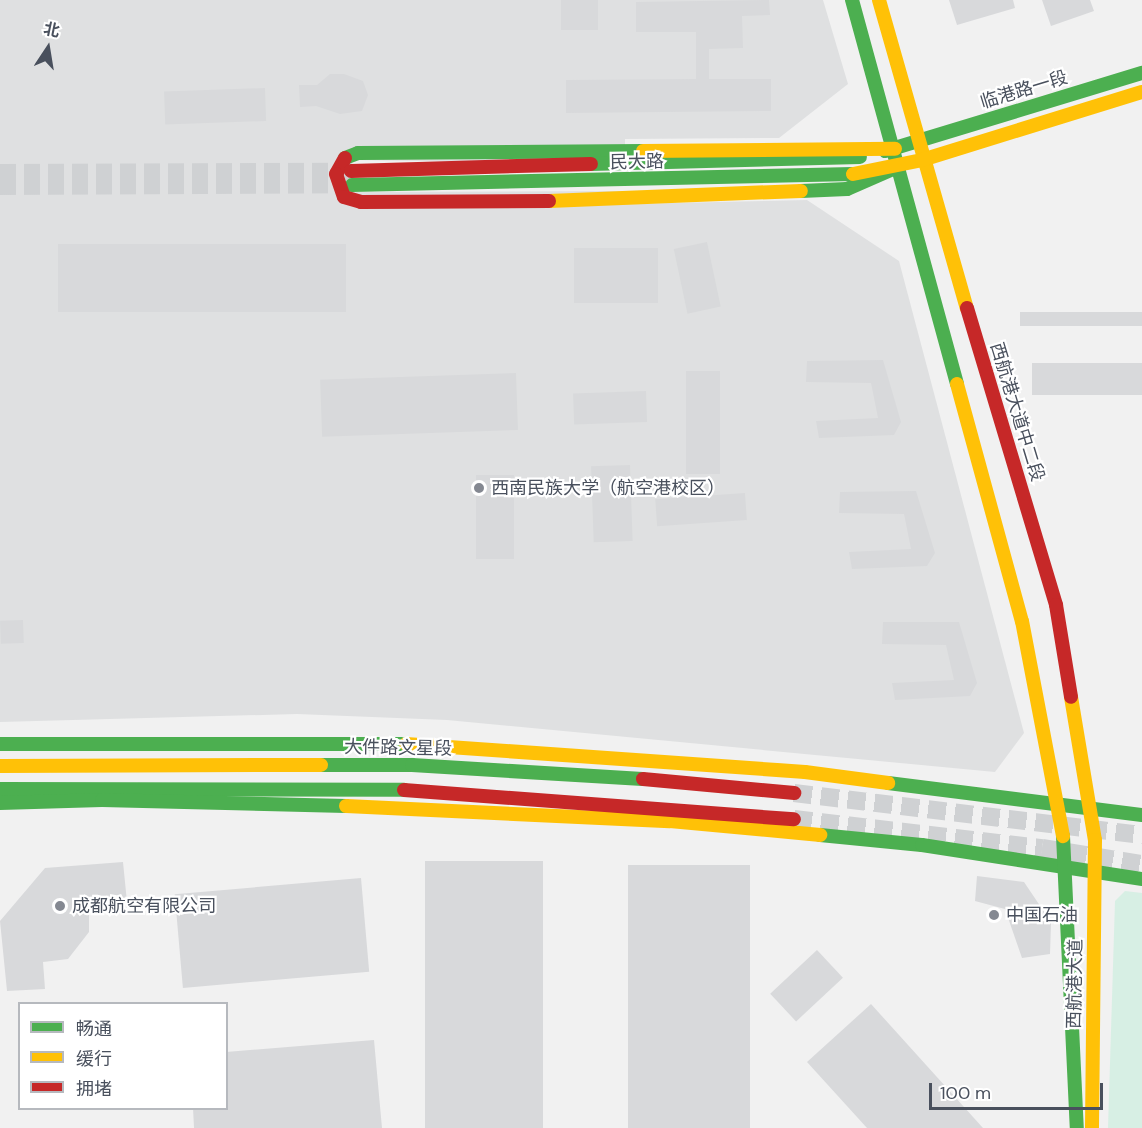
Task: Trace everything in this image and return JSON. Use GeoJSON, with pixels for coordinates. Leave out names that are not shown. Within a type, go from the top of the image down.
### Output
{"type":"FeatureCollection","features":[{"type":"Feature","properties":{"kind":"main road"},"geometry":{"type":"LineString","coordinates":[[852,0],[900,166],[1022,621],[1067,866],[1077,1128]]}},
{"type":"Feature","properties":{"kind":"main road","name":"西航港大道中二段"},"geometry":{"type":"LineString","coordinates":[[879,0],[922,160],[1056,605],[1095,840]]}},
{"type":"Feature","properties":{"kind":"main road","name":"临港路一段"},"geometry":{"type":"LineString","coordinates":[[918,142],[1142,73]]}},
{"type":"Feature","properties":{"kind":"main road","name":"临港路一段"},"geometry":{"type":"LineString","coordinates":[[922,160],[1142,92]]}},
{"type":"Feature","properties":{"kind":"main road","name":"民大路"},"geometry":{"type":"LineString","coordinates":[[918,142],[847,160],[352,178],[849,175],[922,160]]}},
{"type":"Feature","properties":{"kind":"main road"},"geometry":{"type":"LineString","coordinates":[[895,149],[358,153],[341,159],[336,174],[344,196],[361,202],[627,200],[847,189],[900,166]]}},
{"type":"Feature","properties":{"kind":"main road"},"geometry":{"type":"LineString","coordinates":[[0,744],[434,744],[805,772],[1142,815]]}},
{"type":"Feature","properties":{"kind":"main road","name":"大件路文星段"},"geometry":{"type":"LineString","coordinates":[[0,766],[412,765],[577,773],[794,794]]}},
{"type":"Feature","properties":{"kind":"main road"},"geometry":{"type":"LineString","coordinates":[[0,789],[405,790],[548,798],[794,819]]}},
{"type":"Feature","properties":{"kind":"main road"},"geometry":{"type":"LineString","coordinates":[[0,803],[102,800],[441,808],[658,820],[922,845],[1142,879]]}},
{"type":"Feature","properties":{"kind":"main road","name":"西航港大道"},"geometry":{"type":"LineString","coordinates":[[1092,1128],[1095,840]]}},
{"type":"Feature","properties":{"kind":"shaded area","name":"西南民族大学（航空港校区）"},"geometry":{"type":"Polygon","coordinates":[[[0,0],[823,0],[848,84],[779,138],[625,139],[625,164],[352,160],[352,192],[626,191],[627,204],[807,200],[899,261],[1024,733],[995,772],[447,720],[297,714],[0,722],[0,0]]]}},
{"type":"Feature","properties":{"kind":"green space"},"geometry":{"type":"Polygon","coordinates":[[[1125,891],[1142,893],[1142,1128],[1108,1128],[1115,901],[1125,891]]]}},
{"type":"Feature","properties":{"kind":"building"},"geometry":{"type":"Polygon","coordinates":[[[561,0],[598,0],[598,30],[561,30],[561,0]]]}},
{"type":"Feature","properties":{"kind":"building"},"geometry":{"type":"Polygon","coordinates":[[[769,0],[770,15],[742,16],[743,48],[709,49],[709,79],[771,79],[771,111],[566,113],[566,80],[696,79],[696,32],[636,32],[636,2],[769,0]]]}},
{"type":"Feature","properties":{"kind":"building"},"geometry":{"type":"Polygon","coordinates":[[[949,0],[1013,0],[1015,8],[957,25],[949,0]]]}},
{"type":"Feature","properties":{"kind":"building"},"geometry":{"type":"Polygon","coordinates":[[[1042,0],[1090,0],[1094,11],[1051,26],[1042,0]]]}},
{"type":"Feature","properties":{"kind":"building"},"geometry":{"type":"Polygon","coordinates":[[[330,74],[344,74],[363,81],[368,95],[362,111],[340,114],[316,106],[300,107],[299,85],[317,85],[330,74]]]}},
{"type":"Feature","properties":{"kind":"building"},"geometry":{"type":"Polygon","coordinates":[[[265,88],[266,121],[165,125],[164,92],[265,88]]]}},
{"type":"Feature","properties":{"kind":"building"},"geometry":{"type":"Polygon","coordinates":[[[707,242],[721,307],[687,314],[674,249],[707,242]]]}},
{"type":"Feature","properties":{"kind":"building"},"geometry":{"type":"Polygon","coordinates":[[[58,244],[346,244],[346,312],[58,312],[58,244]]]}},
{"type":"Feature","properties":{"kind":"building"},"geometry":{"type":"Polygon","coordinates":[[[574,248],[658,248],[658,303],[574,303],[574,248]]]}},
{"type":"Feature","properties":{"kind":"building"},"geometry":{"type":"Polygon","coordinates":[[[1020,312],[1142,312],[1142,326],[1020,326],[1020,312]]]}},
{"type":"Feature","properties":{"kind":"building"},"geometry":{"type":"Polygon","coordinates":[[[883,360],[901,422],[894,435],[819,438],[816,421],[878,418],[871,383],[806,382],[807,361],[883,360]]]}},
{"type":"Feature","properties":{"kind":"building"},"geometry":{"type":"Polygon","coordinates":[[[1032,363],[1142,363],[1142,395],[1032,395],[1032,363]]]}},
{"type":"Feature","properties":{"kind":"building"},"geometry":{"type":"Polygon","coordinates":[[[686,371],[720,371],[720,474],[686,474],[686,371]]]}},
{"type":"Feature","properties":{"kind":"building"},"geometry":{"type":"Polygon","coordinates":[[[516,373],[518,430],[322,437],[320,380],[516,373]]]}},
{"type":"Feature","properties":{"kind":"building"},"geometry":{"type":"Polygon","coordinates":[[[646,391],[647,422],[574,425],[573,394],[646,391]]]}},
{"type":"Feature","properties":{"kind":"building"},"geometry":{"type":"Polygon","coordinates":[[[630,465],[633,541],[594,542],[591,466],[630,465]]]}},
{"type":"Feature","properties":{"kind":"building"},"geometry":{"type":"Polygon","coordinates":[[[476,475],[514,475],[514,559],[476,559],[476,475]]]}},
{"type":"Feature","properties":{"kind":"building"},"geometry":{"type":"Polygon","coordinates":[[[916,491],[935,553],[927,566],[852,569],[849,552],[911,549],[904,514],[839,513],[840,492],[916,491]]]}},
{"type":"Feature","properties":{"kind":"building"},"geometry":{"type":"Polygon","coordinates":[[[745,493],[747,520],[657,526],[655,499],[745,493]]]}},
{"type":"Feature","properties":{"kind":"building"},"geometry":{"type":"Polygon","coordinates":[[[23,620],[24,643],[1,644],[0,621],[23,620]]]}},
{"type":"Feature","properties":{"kind":"building"},"geometry":{"type":"Polygon","coordinates":[[[883,622],[959,622],[977,683],[970,696],[895,700],[892,683],[954,680],[946,645],[882,644],[883,622]]]}},
{"type":"Feature","properties":{"kind":"building"},"geometry":{"type":"Polygon","coordinates":[[[425,861],[543,861],[543,1128],[425,1128],[425,861]]]}},
{"type":"Feature","properties":{"kind":"building"},"geometry":{"type":"Polygon","coordinates":[[[123,862],[127,902],[89,905],[89,932],[68,959],[43,962],[45,989],[7,991],[0,921],[45,868],[123,862]]]}},
{"type":"Feature","properties":{"kind":"building"},"geometry":{"type":"Polygon","coordinates":[[[628,865],[750,865],[750,1128],[628,1128],[628,865]]]}},
{"type":"Feature","properties":{"kind":"building"},"geometry":{"type":"Polygon","coordinates":[[[977,876],[1024,882],[1051,922],[1050,954],[1022,958],[1005,909],[975,901],[977,876]]]}},
{"type":"Feature","properties":{"kind":"building"},"geometry":{"type":"Polygon","coordinates":[[[361,878],[369,972],[183,988],[175,894],[361,878]]]}},
{"type":"Feature","properties":{"kind":"building"},"geometry":{"type":"Polygon","coordinates":[[[817,950],[843,978],[796,1021],[770,994],[817,950]]]}},
{"type":"Feature","properties":{"kind":"building"},"geometry":{"type":"Polygon","coordinates":[[[871,1004],[983,1128],[867,1128],[807,1062],[871,1004]]]}},
{"type":"Feature","properties":{"kind":"building"},"geometry":{"type":"Polygon","coordinates":[[[374,1040],[382,1128],[194,1128],[193,1110],[228,1110],[228,1052],[374,1040]]]}},
{"type":"Feature","properties":{"kind":"tunnel"},"geometry":{"type":"LineString","coordinates":[[0,172],[350,171]]}},
{"type":"Feature","properties":{"kind":"tunnel"},"geometry":{"type":"LineString","coordinates":[[0,187],[352,185]]}},
{"type":"Feature","properties":{"kind":"tunnel"},"geometry":{"type":"LineString","coordinates":[[794,793],[1142,835]]}},
{"type":"Feature","properties":{"kind":"tunnel"},"geometry":{"type":"LineString","coordinates":[[794,819],[1042,848],[1142,864]]}},
{"type":"Feature","properties":{"kind":"traffic: fast"},"geometry":{"type":"LineString","coordinates":[[852,0],[957,384]]}},
{"type":"Feature","properties":{"kind":"traffic: fast"},"geometry":{"type":"LineString","coordinates":[[885,151],[1142,73]]}},
{"type":"Feature","properties":{"kind":"traffic: fast"},"geometry":{"type":"LineString","coordinates":[[345,158],[358,153],[643,151]]}},
{"type":"Feature","properties":{"kind":"traffic: fast"},"geometry":{"type":"LineString","coordinates":[[591,164],[860,157]]}},
{"type":"Feature","properties":{"kind":"traffic: fast"},"geometry":{"type":"LineString","coordinates":[[801,191],[847,189],[900,166]]}},
{"type":"Feature","properties":{"kind":"traffic: fast"},"geometry":{"type":"LineString","coordinates":[[352,185],[853,174]]}},
{"type":"Feature","properties":{"kind":"traffic: fast"},"geometry":{"type":"LineString","coordinates":[[0,744],[406,744]]}},
{"type":"Feature","properties":{"kind":"traffic: fast"},"geometry":{"type":"LineString","coordinates":[[321,765],[412,765],[643,779]]}},
{"type":"Feature","properties":{"kind":"traffic: fast"},"geometry":{"type":"LineString","coordinates":[[888,783],[1142,815]]}},
{"type":"Feature","properties":{"kind":"traffic: fast"},"geometry":{"type":"LineString","coordinates":[[0,789],[404,790]]}},
{"type":"Feature","properties":{"kind":"traffic: fast"},"geometry":{"type":"LineString","coordinates":[[0,803],[102,800],[346,806]]}},
{"type":"Feature","properties":{"kind":"traffic: fast"},"geometry":{"type":"LineString","coordinates":[[820,835],[922,845],[1142,879]]}},
{"type":"Feature","properties":{"kind":"traffic: fast"},"geometry":{"type":"LineString","coordinates":[[1063,836],[1077,1128]]}},
{"type":"Feature","properties":{"kind":"traffic: slow"},"geometry":{"type":"LineString","coordinates":[[879,0],[967,308]]}},
{"type":"Feature","properties":{"kind":"traffic: slow"},"geometry":{"type":"LineString","coordinates":[[853,174],[922,160],[1142,92]]}},
{"type":"Feature","properties":{"kind":"traffic: slow"},"geometry":{"type":"LineString","coordinates":[[643,151],[895,149]]}},
{"type":"Feature","properties":{"kind":"traffic: slow"},"geometry":{"type":"LineString","coordinates":[[549,201],[801,191]]}},
{"type":"Feature","properties":{"kind":"traffic: slow"},"geometry":{"type":"LineString","coordinates":[[957,384],[1022,621],[1063,836]]}},
{"type":"Feature","properties":{"kind":"traffic: slow"},"geometry":{"type":"LineString","coordinates":[[1071,697],[1095,840],[1092,1128]]}},
{"type":"Feature","properties":{"kind":"traffic: slow"},"geometry":{"type":"LineString","coordinates":[[406,744],[805,772],[888,783]]}},
{"type":"Feature","properties":{"kind":"traffic: slow"},"geometry":{"type":"LineString","coordinates":[[0,766],[321,765]]}},
{"type":"Feature","properties":{"kind":"traffic: slow"},"geometry":{"type":"LineString","coordinates":[[346,806],[670,821],[820,835]]}},
{"type":"Feature","properties":{"kind":"traffic: jam"},"geometry":{"type":"LineString","coordinates":[[345,158],[336,174],[344,197],[361,202],[549,201]]}},
{"type":"Feature","properties":{"kind":"traffic: jam"},"geometry":{"type":"LineString","coordinates":[[351,171],[591,164]]}},
{"type":"Feature","properties":{"kind":"traffic: jam"},"geometry":{"type":"LineString","coordinates":[[967,308],[1056,605],[1071,697]]}},
{"type":"Feature","properties":{"kind":"traffic: jam"},"geometry":{"type":"LineString","coordinates":[[643,779],[794,793]]}},
{"type":"Feature","properties":{"kind":"traffic: jam"},"geometry":{"type":"LineString","coordinates":[[404,790],[794,819]]}},
{"type":"Feature","properties":{"kind":"place","name":"西南民族大学（航空港校区）"},"geometry":{"type":"Point","coordinates":[479,488]}},
{"type":"Feature","properties":{"kind":"place","name":"成都航空有限公司"},"geometry":{"type":"Point","coordinates":[60,906]}},
{"type":"Feature","properties":{"kind":"place","name":"中国石油"},"geometry":{"type":"Point","coordinates":[994,915]}}]}
